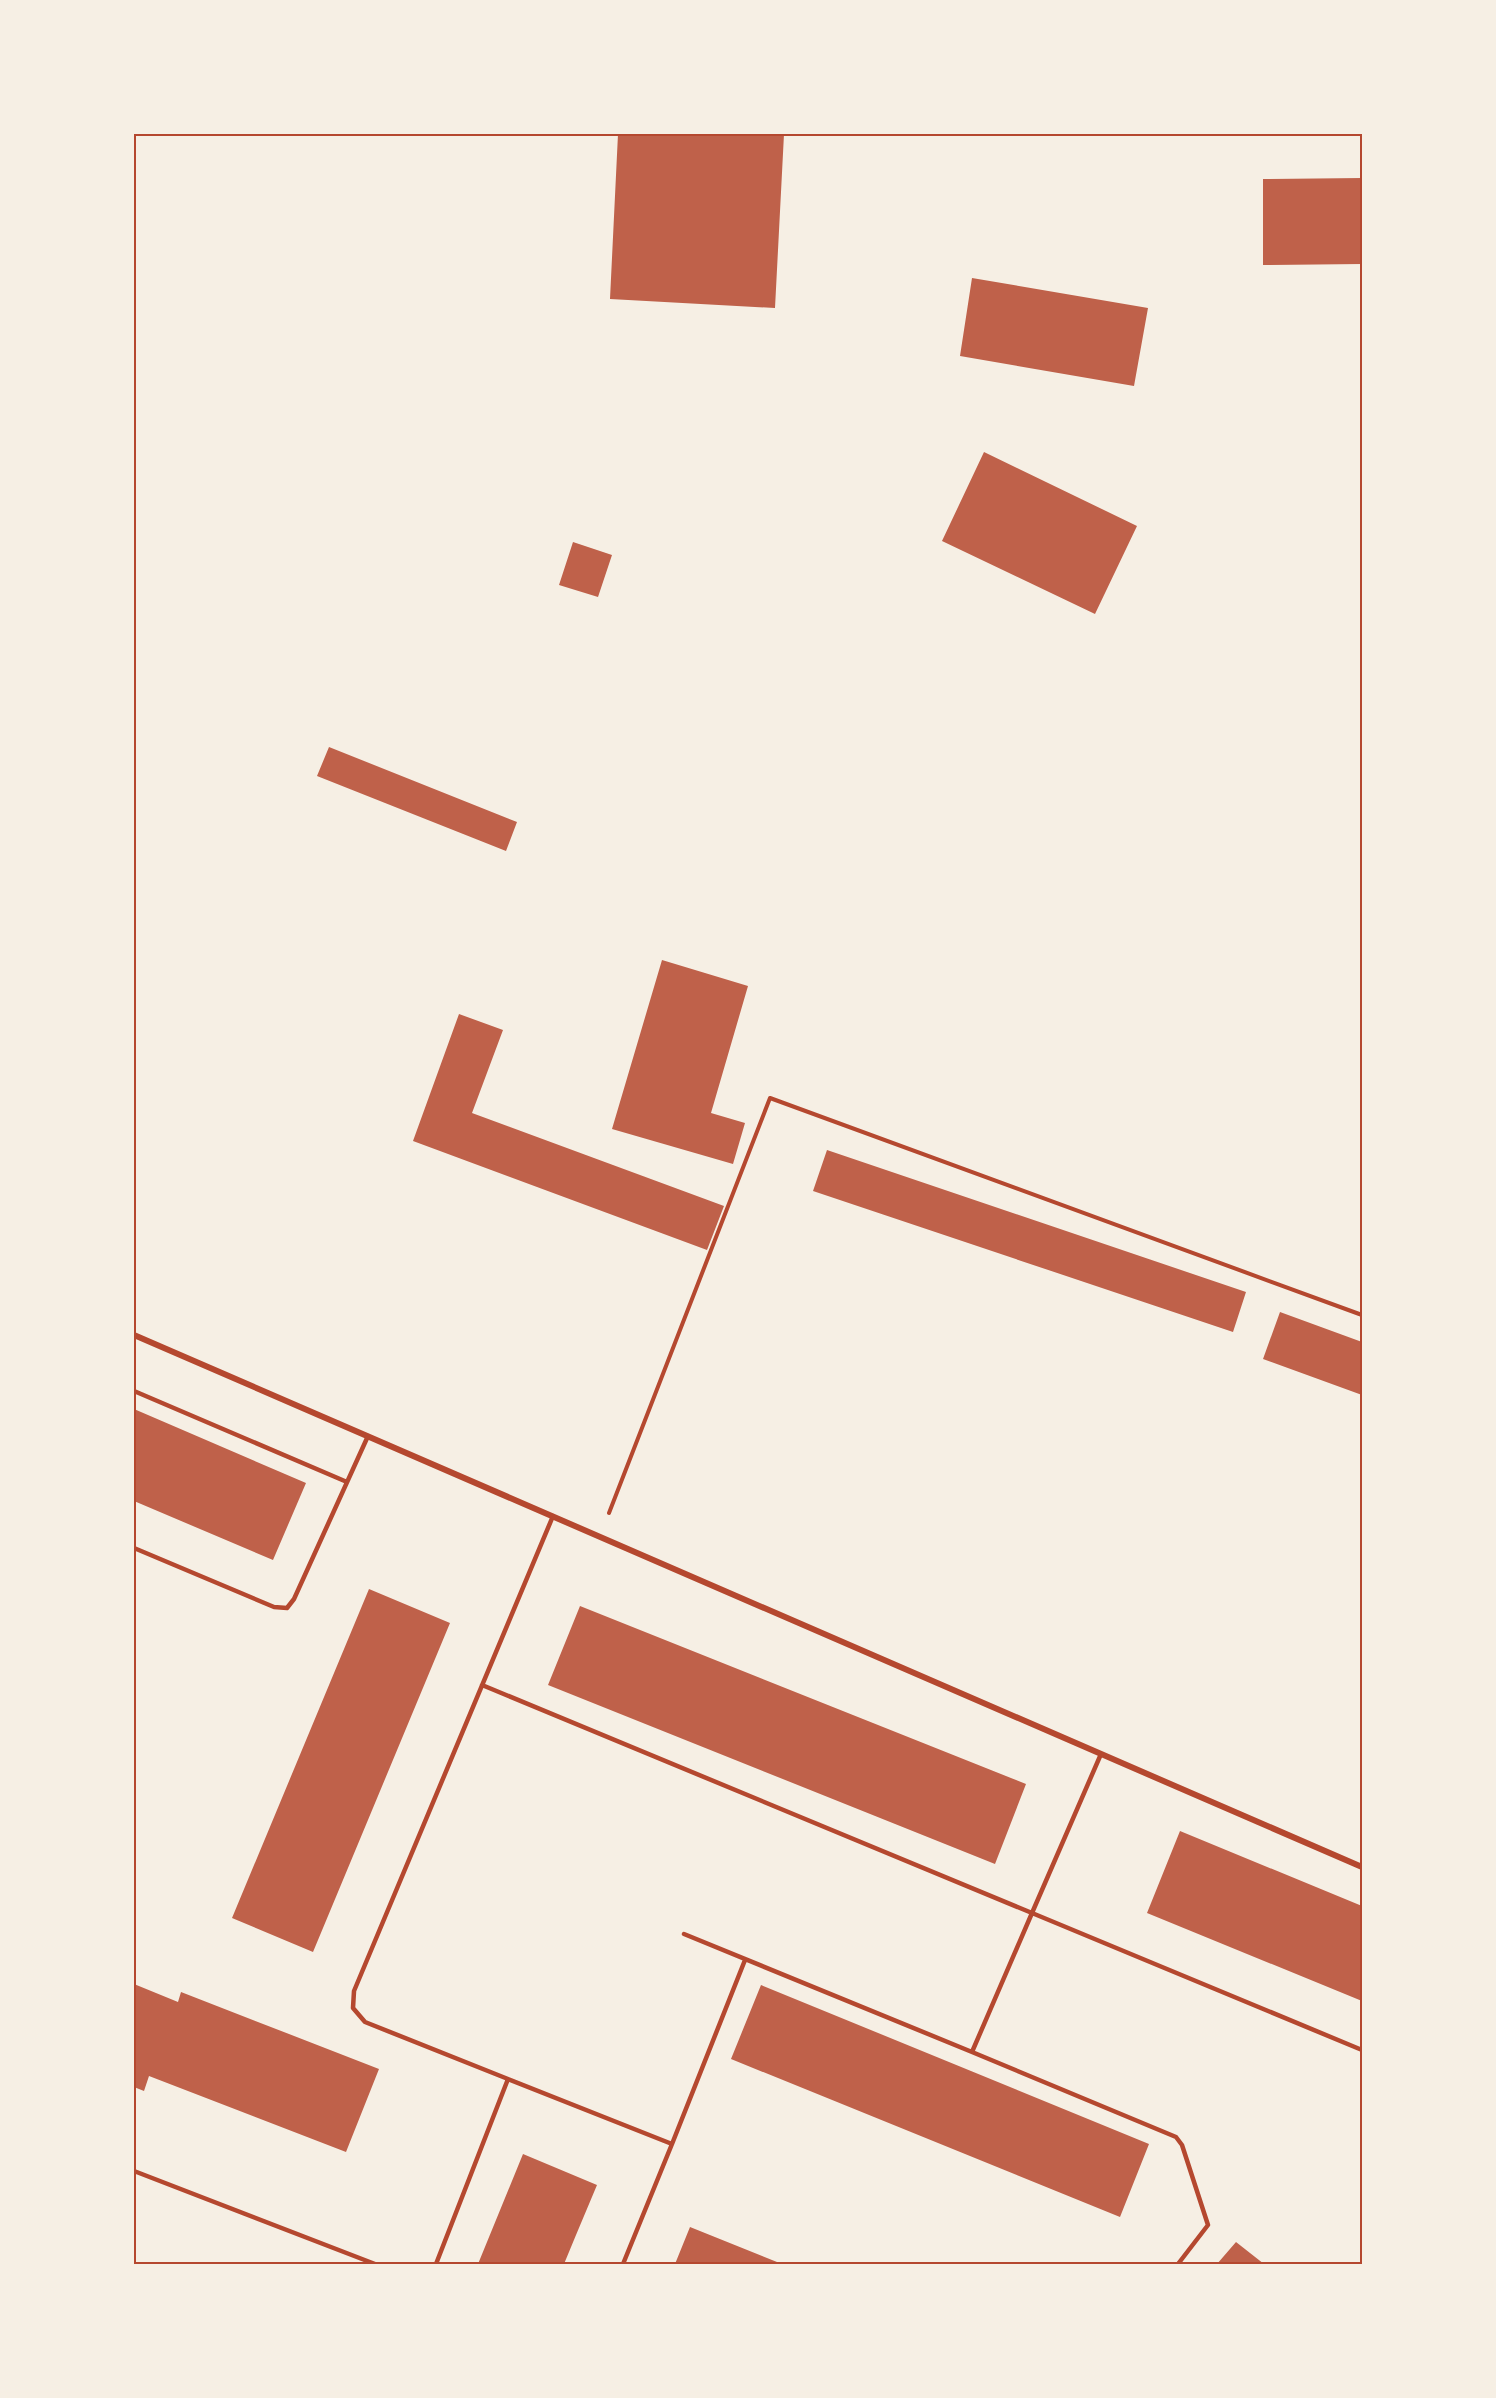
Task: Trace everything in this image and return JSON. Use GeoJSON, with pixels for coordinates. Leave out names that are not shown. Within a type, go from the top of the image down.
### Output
{"type":"FeatureCollection","features":[{"type":"Feature","properties":{"kind":"street"},"geometry":{"type":"LineString","coordinates":[[134,1335],[1362,1867]]}},
{"type":"Feature","properties":{"kind":"lane"},"geometry":{"type":"LineString","coordinates":[[134,1391],[347,1482]]}},
{"type":"Feature","properties":{"kind":"lane"},"geometry":{"type":"LineString","coordinates":[[134,1548],[274,1607],[287,1608],[294,1599],[368,1436]]}},
{"type":"Feature","properties":{"kind":"lane"},"geometry":{"type":"LineString","coordinates":[[553,1516],[354,1990],[353,2008],[365,2022],[672,2144]]}},
{"type":"Feature","properties":{"kind":"lane"},"geometry":{"type":"LineString","coordinates":[[482,1685],[1362,2050]]}},
{"type":"Feature","properties":{"kind":"lane"},"geometry":{"type":"LineString","coordinates":[[972,2052],[1101,1754]]}},
{"type":"Feature","properties":{"kind":"lane"},"geometry":{"type":"LineString","coordinates":[[684,1934],[1176,2137],[1182,2145],[1208,2225],[1178,2265]]}},
{"type":"Feature","properties":{"kind":"lane"},"geometry":{"type":"LineString","coordinates":[[623,2265],[746,1960]]}},
{"type":"Feature","properties":{"kind":"lane"},"geometry":{"type":"LineString","coordinates":[[436,2265],[508,2079]]}},
{"type":"Feature","properties":{"kind":"lane"},"geometry":{"type":"LineString","coordinates":[[134,2171],[375,2265]]}},
{"type":"Feature","properties":{"kind":"path"},"geometry":{"type":"LineString","coordinates":[[600,1537],[770,1098],[1362,1315]]}},
{"type":"Feature","properties":{"kind":"building"},"geometry":{"type":"Polygon","coordinates":[[[618,134],[784,134],[775,308],[610,299],[618,134]]]}},
{"type":"Feature","properties":{"kind":"building"},"geometry":{"type":"Polygon","coordinates":[[[1362,178],[1362,264],[1263,265],[1263,179],[1362,178]]]}},
{"type":"Feature","properties":{"kind":"building"},"geometry":{"type":"Polygon","coordinates":[[[972,278],[1148,308],[1134,386],[960,356],[972,278]]]}},
{"type":"Feature","properties":{"kind":"building"},"geometry":{"type":"Polygon","coordinates":[[[984,452],[1137,526],[1095,614],[942,541],[984,452]]]}},
{"type":"Feature","properties":{"kind":"building"},"geometry":{"type":"Polygon","coordinates":[[[573,542],[612,555],[598,597],[559,585],[573,542]]]}},
{"type":"Feature","properties":{"kind":"building"},"geometry":{"type":"Polygon","coordinates":[[[329,747],[517,822],[506,851],[317,776],[329,747]]]}},
{"type":"Feature","properties":{"kind":"building"},"geometry":{"type":"Polygon","coordinates":[[[662,960],[748,986],[711,1113],[745,1123],[733,1164],[612,1129],[662,960]]]}},
{"type":"Feature","properties":{"kind":"building"},"geometry":{"type":"Polygon","coordinates":[[[459,1014],[503,1030],[472,1113],[724,1206],[707,1250],[413,1141],[459,1014]]]}},
{"type":"Feature","properties":{"kind":"building"},"geometry":{"type":"Polygon","coordinates":[[[827,1150],[1246,1292],[1233,1332],[813,1191],[827,1150]]]}},
{"type":"Feature","properties":{"kind":"building"},"geometry":{"type":"Polygon","coordinates":[[[1280,1312],[1362,1342],[1362,1395],[1263,1359],[1280,1312]]]}},
{"type":"Feature","properties":{"kind":"building"},"geometry":{"type":"Polygon","coordinates":[[[134,1409],[306,1483],[273,1560],[134,1501],[134,1409]]]}},
{"type":"Feature","properties":{"kind":"building"},"geometry":{"type":"Polygon","coordinates":[[[369,1589],[450,1623],[313,1952],[232,1918],[369,1589]]]}},
{"type":"Feature","properties":{"kind":"building"},"geometry":{"type":"Polygon","coordinates":[[[580,1606],[1026,1784],[995,1864],[548,1685],[580,1606]]]}},
{"type":"Feature","properties":{"kind":"building"},"geometry":{"type":"Polygon","coordinates":[[[1180,1831],[1362,1906],[1362,2001],[1147,1913],[1180,1831]]]}},
{"type":"Feature","properties":{"kind":"building"},"geometry":{"type":"Polygon","coordinates":[[[134,1984],[178,2002],[181,1992],[379,2069],[346,2152],[149,2076],[144,2091],[134,2087],[134,1984]]]}},
{"type":"Feature","properties":{"kind":"building"},"geometry":{"type":"Polygon","coordinates":[[[761,1985],[1149,2144],[1120,2217],[731,2059],[761,1985]]]}},
{"type":"Feature","properties":{"kind":"building"},"geometry":{"type":"Polygon","coordinates":[[[523,2154],[597,2185],[564,2264],[478,2264],[523,2154]]]}},
{"type":"Feature","properties":{"kind":"building"},"geometry":{"type":"Polygon","coordinates":[[[690,2227],[782,2264],[675,2264],[690,2227]]]}},
{"type":"Feature","properties":{"kind":"building"},"geometry":{"type":"Polygon","coordinates":[[[1236,2242],[1264,2264],[1217,2264],[1236,2242]]]}}]}
